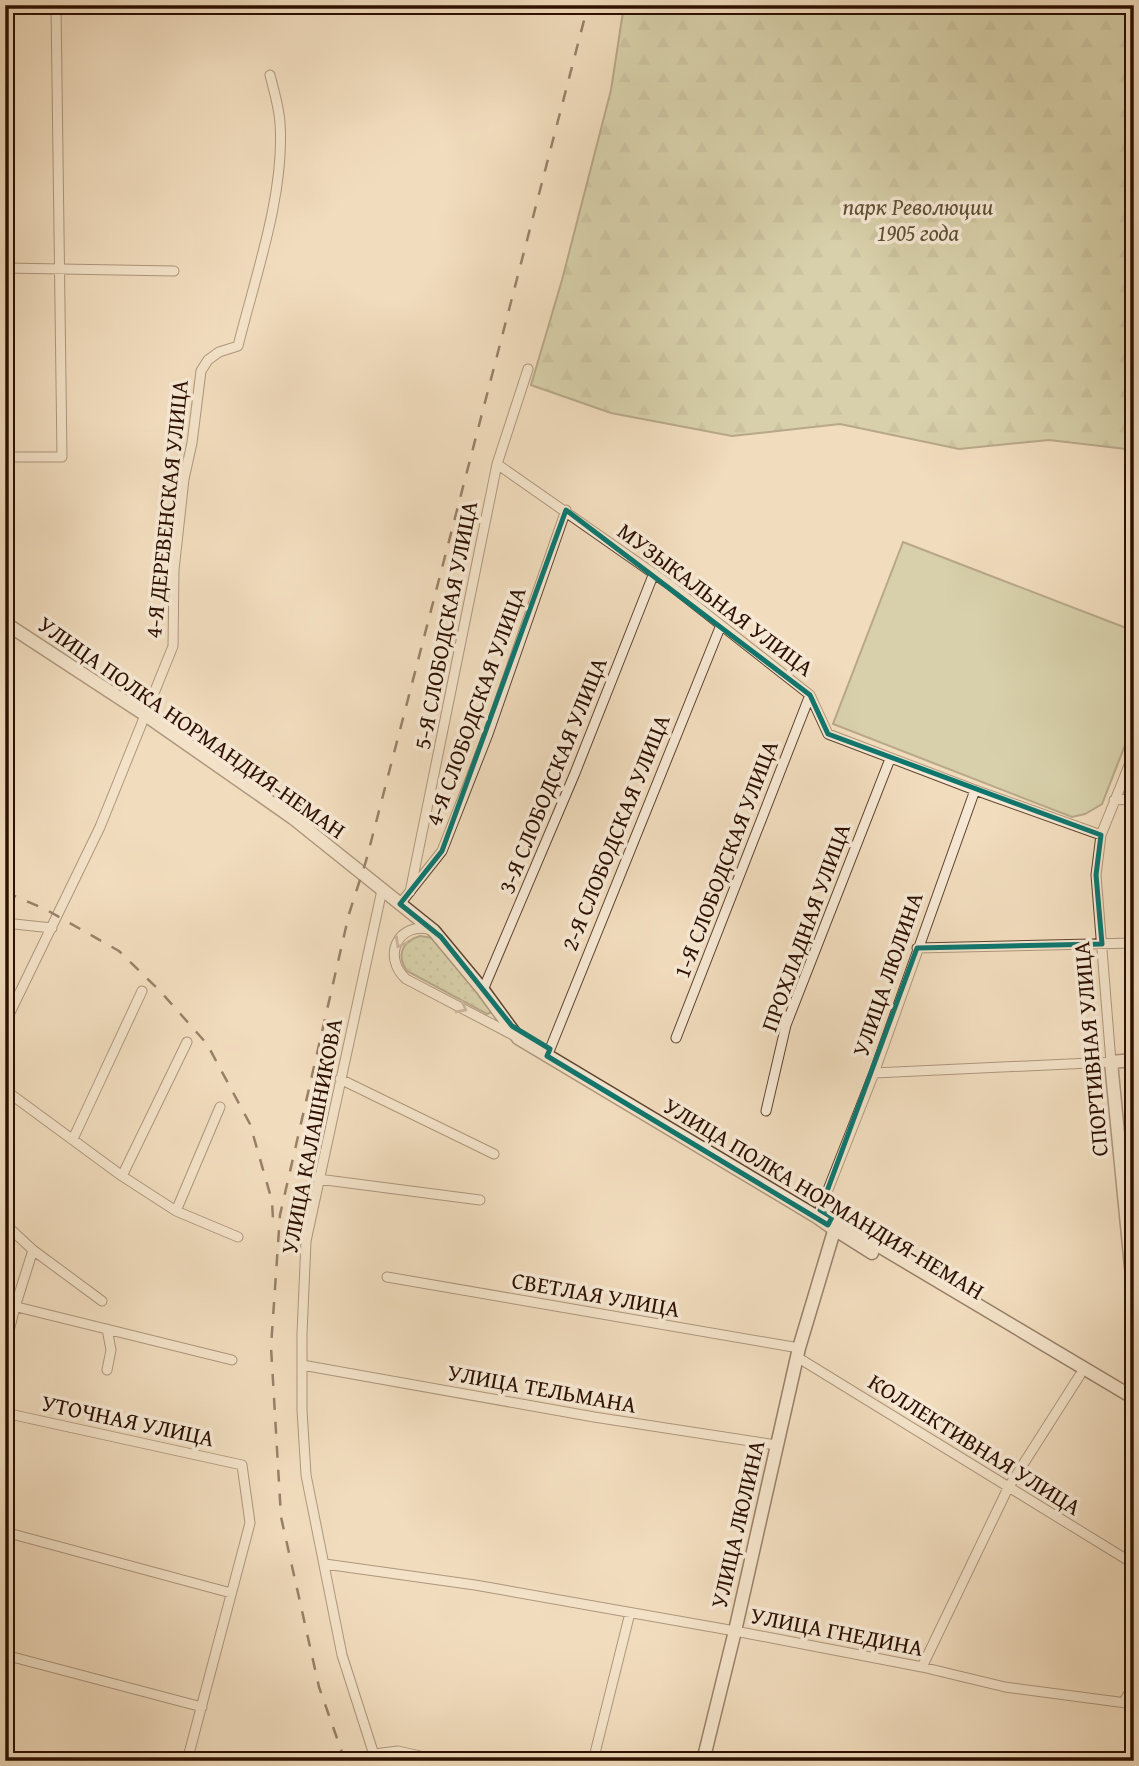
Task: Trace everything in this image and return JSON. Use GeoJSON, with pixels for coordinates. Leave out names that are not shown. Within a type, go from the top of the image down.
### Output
{"type":"FeatureCollection","features":[{"type":"Feature","properties":{"kind":"street"},"geometry":{"type":"LineString","coordinates":[[5,457],[62,457],[56,5]]}},
{"type":"Feature","properties":{"kind":"street","name":"4-Я ДЕРЕВЕНСКАЯ УЛИЦА"},"geometry":{"type":"LineString","coordinates":[[5,1023],[100,827],[173,646],[174,570],[184,480],[192,443],[201,371],[208,360],[219,352],[238,346],[271,217],[280,159],[280,121],[270,75]]}},
{"type":"Feature","properties":{"kind":"street"},"geometry":{"type":"LineString","coordinates":[[5,268],[174,271]]}},
{"type":"Feature","properties":{"kind":"street","name":"5-Я СЛОБОДСКАЯ УЛИЦА"},"geometry":{"type":"LineString","coordinates":[[410,892],[497,464],[528,369]]}},
{"type":"Feature","properties":{"kind":"street","name":"МУЗЫКАЛЬНАЯ УЛИЦА"},"geometry":{"type":"LineString","coordinates":[[497,464],[653,573],[810,695],[828,734],[1101,835]]}},
{"type":"Feature","properties":{"kind":"street","name":"4-Я СЛОБОДСКАЯ УЛИЦА"},"geometry":{"type":"LineString","coordinates":[[400,904],[442,851],[488,734],[566,510]]}},
{"type":"Feature","properties":{"kind":"street","name":"3-Я СЛОБОДСКАЯ УЛИЦА"},"geometry":{"type":"LineString","coordinates":[[483,990],[576,773],[653,573]]}},
{"type":"Feature","properties":{"kind":"street","name":"УЛИЦА ПОЛКА НОРМАНДИЯ-НЕМАН"},"geometry":{"type":"LineString","coordinates":[[5,623],[144,714],[293,818],[434,931],[483,990],[518,1038],[549,1052],[820,1210],[864,1248],[1134,1407]]}},
{"type":"Feature","properties":{"kind":"street","name":"2-Я СЛОБОДСКАЯ УЛИЦА"},"geometry":{"type":"LineString","coordinates":[[549,1052],[721,625]]}},
{"type":"Feature","properties":{"kind":"street","name":"1-Я СЛОБОДСКАЯ УЛИЦА"},"geometry":{"type":"LineString","coordinates":[[676,1038],[810,695]]}},
{"type":"Feature","properties":{"kind":"street","name":"СПОРТИВНАЯ УЛИЦА"},"geometry":{"type":"LineString","coordinates":[[1134,752],[1101,835],[1096,875],[1111,1062],[1128,1188],[1134,1297]]}},
{"type":"Feature","properties":{"kind":"street","name":"ПРОХЛАДНАЯ УЛИЦА"},"geometry":{"type":"LineString","coordinates":[[766,1111],[786,1025],[890,759]]}},
{"type":"Feature","properties":{"kind":"street","name":"УЛИЦА ЛЮЛИНА"},"geometry":{"type":"LineString","coordinates":[[820,1210],[874,1073],[975,790]]}},
{"type":"Feature","properties":{"kind":"street"},"geometry":{"type":"LineString","coordinates":[[1115,800],[1134,799]]}},
{"type":"Feature","properties":{"kind":"street","name":"УЛИЦА КАЛАШНИКОВА"},"geometry":{"type":"LineString","coordinates":[[375,1758],[342,1655],[306,1475],[302,1365],[306,1241],[382,890]]}},
{"type":"Feature","properties":{"kind":"street"},"geometry":{"type":"LineString","coordinates":[[5,923],[52,928]]}},
{"type":"Feature","properties":{"kind":"street"},"geometry":{"type":"LineString","coordinates":[[434,931],[416,928],[400,938],[394,955],[399,972],[406,979],[518,1038]]}},
{"type":"Feature","properties":{"kind":"street"},"geometry":{"type":"LineString","coordinates":[[917,948],[1134,943]]}},
{"type":"Feature","properties":{"kind":"street"},"geometry":{"type":"LineString","coordinates":[[73,1139],[142,991]]}},
{"type":"Feature","properties":{"kind":"street","name":"УЛИЦА ПОЛКА НОРМАНДИЯ-НЕМАН"},"geometry":{"type":"LineString","coordinates":[[500,1014],[512,1026],[549,1052],[833,1223],[1134,1398]]}},
{"type":"Feature","properties":{"kind":"street"},"geometry":{"type":"LineString","coordinates":[[122,1176],[187,1042]]}},
{"type":"Feature","properties":{"kind":"street"},"geometry":{"type":"LineString","coordinates":[[874,1073],[1134,1060]]}},
{"type":"Feature","properties":{"kind":"street"},"geometry":{"type":"LineString","coordinates":[[340,1079],[494,1154]]}},
{"type":"Feature","properties":{"kind":"street"},"geometry":{"type":"LineString","coordinates":[[5,1090],[122,1176],[176,1211],[238,1237]]}},
{"type":"Feature","properties":{"kind":"street"},"geometry":{"type":"LineString","coordinates":[[176,1211],[220,1107]]}},
{"type":"Feature","properties":{"kind":"street"},"geometry":{"type":"LineString","coordinates":[[318,1179],[480,1200]]}},
{"type":"Feature","properties":{"kind":"street","name":"УЛИЦА ЛЮЛИНА"},"geometry":{"type":"LineString","coordinates":[[702,1761],[735,1631],[798,1352],[833,1223]]}},
{"type":"Feature","properties":{"kind":"street","name":"УЛИЦА ЛЮЛИНА"},"geometry":{"type":"LineString","coordinates":[[813,1297],[833,1223]]}},
{"type":"Feature","properties":{"kind":"street"},"geometry":{"type":"LineString","coordinates":[[5,1224],[33,1250],[102,1301]]}},
{"type":"Feature","properties":{"kind":"street"},"geometry":{"type":"LineString","coordinates":[[825,1258],[847,1245],[864,1248]]}},
{"type":"Feature","properties":{"kind":"street"},"geometry":{"type":"LineString","coordinates":[[5,1346],[10,1305],[33,1250]]}},
{"type":"Feature","properties":{"kind":"street","name":"СВЕТЛАЯ УЛИЦА"},"geometry":{"type":"LineString","coordinates":[[387,1277],[798,1352]]}},
{"type":"Feature","properties":{"kind":"street"},"geometry":{"type":"LineString","coordinates":[[10,1305],[232,1360]]}},
{"type":"Feature","properties":{"kind":"street"},"geometry":{"type":"LineString","coordinates":[[107,1329],[111,1350],[107,1370]]}},
{"type":"Feature","properties":{"kind":"street","name":"КОЛЛЕКТИВНАЯ УЛИЦА"},"geometry":{"type":"LineString","coordinates":[[798,1352],[1008,1488],[1134,1564]]}},
{"type":"Feature","properties":{"kind":"street","name":"УЛИЦА ТЕЛЬМАНА"},"geometry":{"type":"LineString","coordinates":[[302,1365],[594,1417],[776,1445]]}},
{"type":"Feature","properties":{"kind":"street"},"geometry":{"type":"LineString","coordinates":[[922,1667],[1008,1488],[1080,1375]]}},
{"type":"Feature","properties":{"kind":"street","name":"УТОЧНАЯ УЛИЦА"},"geometry":{"type":"LineString","coordinates":[[5,1413],[242,1465],[250,1523],[232,1593]]}},
{"type":"Feature","properties":{"kind":"street"},"geometry":{"type":"LineString","coordinates":[[5,1532],[232,1593],[187,1761]]}},
{"type":"Feature","properties":{"kind":"street","name":"УЛИЦА ГНЕДИНА"},"geometry":{"type":"LineString","coordinates":[[325,1564],[475,1585],[735,1631],[922,1667],[1005,1687],[1134,1704]]}},
{"type":"Feature","properties":{"kind":"street"},"geometry":{"type":"LineString","coordinates":[[593,1761],[630,1613]]}},
{"type":"Feature","properties":{"kind":"street"},"geometry":{"type":"LineString","coordinates":[[5,1656],[202,1707]]}},
{"type":"Feature","properties":{"kind":"street"},"geometry":{"type":"LineString","coordinates":[[1124,1702],[1134,1684]]}},
{"type":"Feature","properties":{"kind":"street"},"geometry":{"type":"LineString","coordinates":[[375,1758],[398,1751],[442,1761]]}},
{"type":"Feature","properties":{"kind":"highlighted area"},"geometry":{"type":"Polygon","coordinates":[[[566,510],[810,695],[828,734],[1101,835],[1096,875],[1102,944],[917,948],[820,1210],[832,1217],[828,1225],[547,1056],[550,1049],[512,1026],[441,937],[400,904],[442,851],[566,510]]]}},
{"type":"Feature","properties":{"kind":"green space","name":"парк Революции 1905 года"},"geometry":{"type":"Polygon","coordinates":[[[624,5],[1134,5],[1134,450],[1049,440],[959,449],[840,424],[732,436],[611,413],[531,385],[562,280],[611,90],[624,5]]]}},
{"type":"Feature","properties":{"kind":"green space"},"geometry":{"type":"Polygon","coordinates":[[[903,542],[1134,631],[1134,722],[1102,804],[1085,814],[1072,817],[833,724],[903,542]]]}},
{"type":"Feature","properties":{"kind":"green space"},"geometry":{"type":"Polygon","coordinates":[[[420,936],[432,938],[438,943],[490,1009],[490,1013],[487,1014],[407,971],[402,960],[403,950],[409,941],[420,936]]]}},
{"type":"Feature","properties":{"kind":"railway"},"geometry":{"type":"LineString","coordinates":[[345,1761],[319,1687],[281,1517],[271,1347],[280,1215],[349,914],[366,861],[588,5]]}},
{"type":"Feature","properties":{"kind":"railway"},"geometry":{"type":"LineString","coordinates":[[5,892],[45,909],[119,951],[161,992],[207,1044],[250,1124],[272,1201],[273,1219]]}}]}
